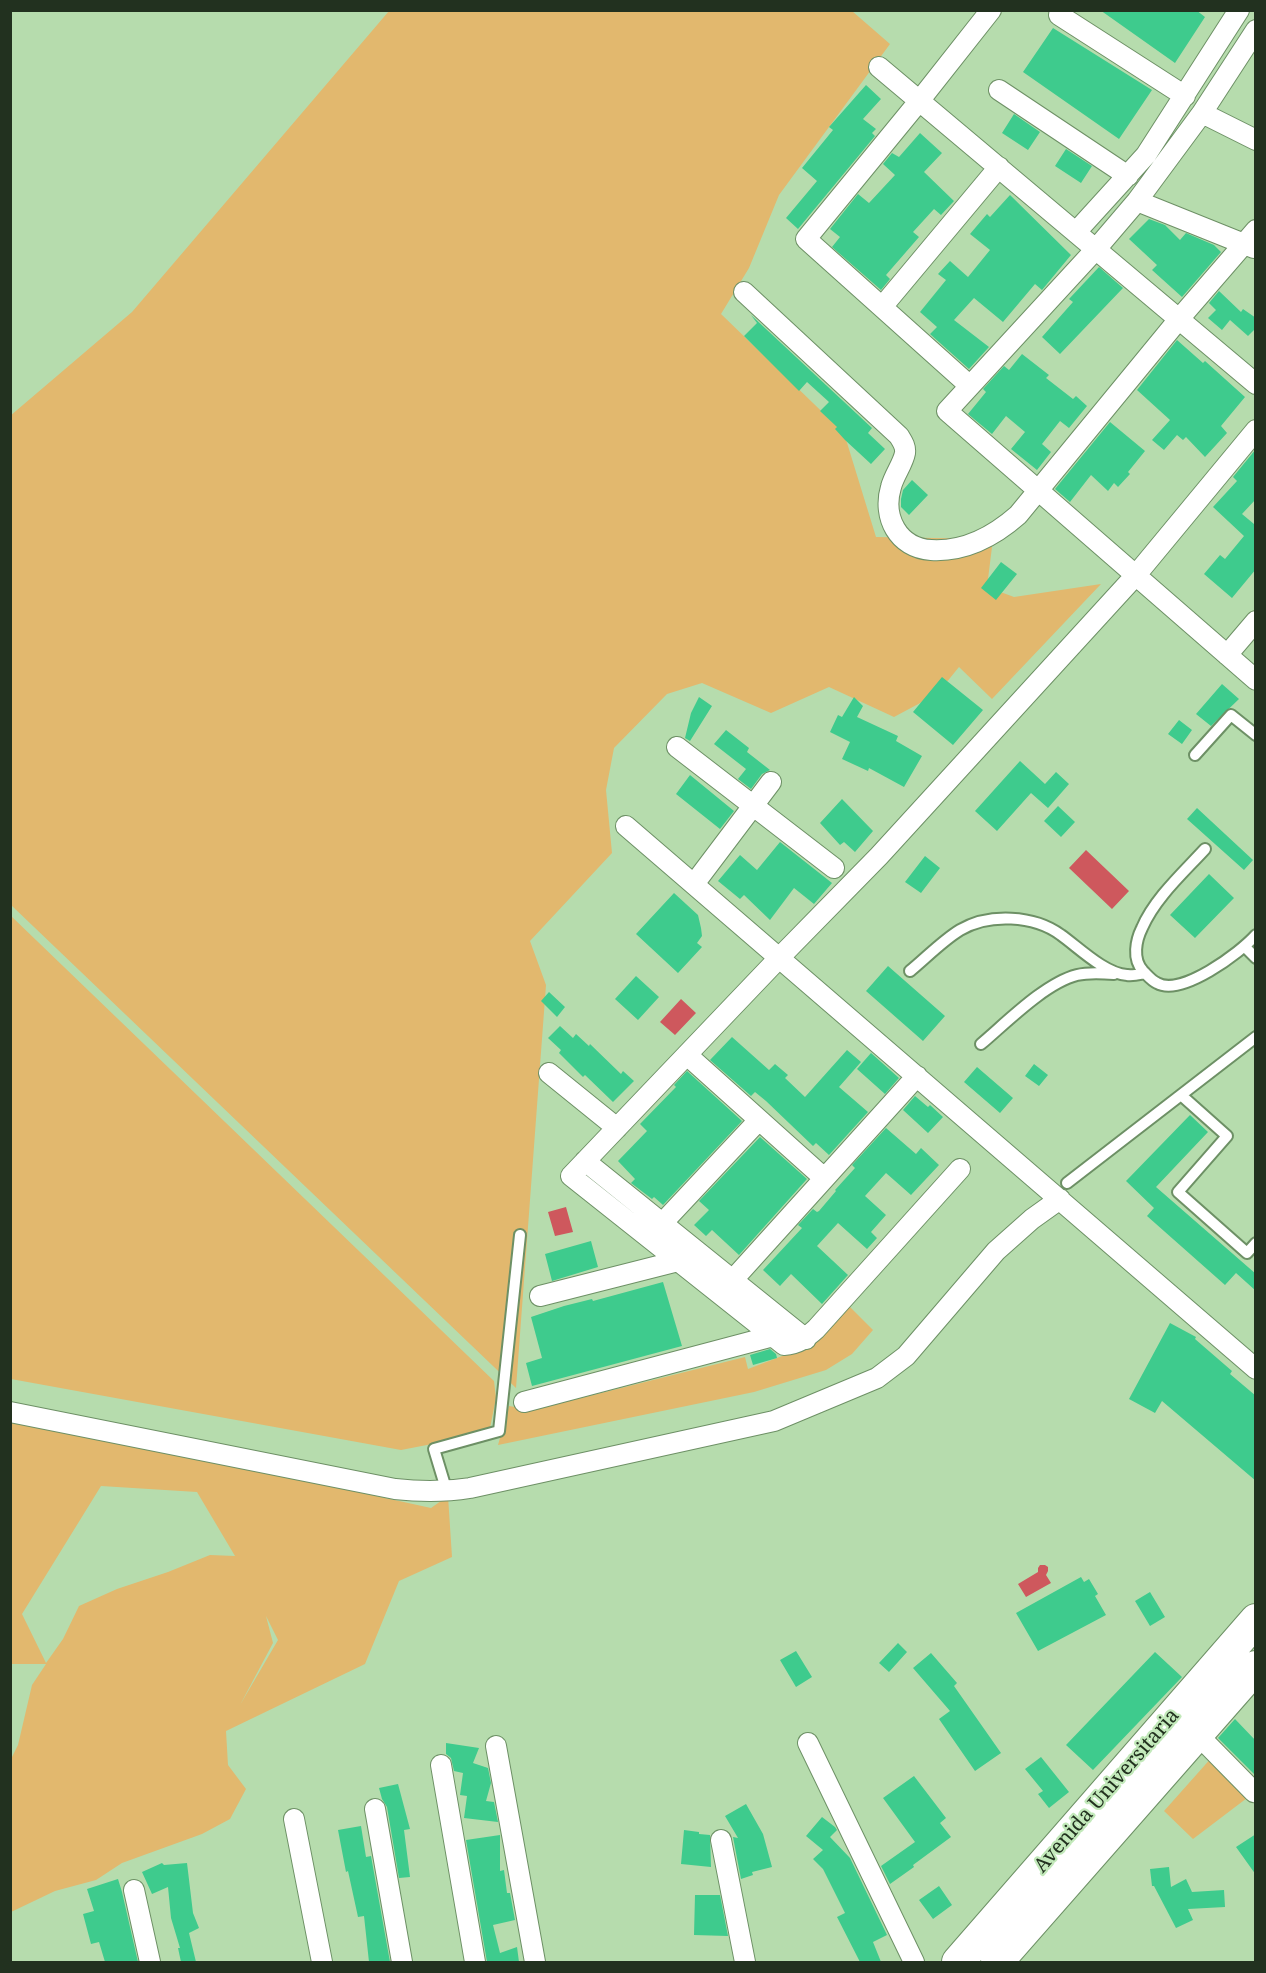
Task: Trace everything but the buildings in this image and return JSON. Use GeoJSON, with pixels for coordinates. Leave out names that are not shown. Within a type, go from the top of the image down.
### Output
{"type":"FeatureCollection","features":[{"type":"Feature","properties":{"kind":"main road","name":"Avenida Universitaria"},"geometry":{"type":"LineString","coordinates":[[958,1962],[1256,1620]]}},
{"type":"Feature","properties":{"kind":"main road","name":"Avenida Universitaria"},"geometry":{"type":"LineString","coordinates":[[998,1962],[1256,1667]]}},
{"type":"Feature","properties":{"kind":"street"},"geometry":{"type":"LineString","coordinates":[[970,386],[806,239],[991,10]]}},
{"type":"Feature","properties":{"kind":"street"},"geometry":{"type":"LineString","coordinates":[[1076,232],[1146,155],[1185,96],[1233,13]]}},
{"type":"Feature","properties":{"kind":"street"},"geometry":{"type":"LineString","coordinates":[[1059,15],[1185,96]]}},
{"type":"Feature","properties":{"kind":"street"},"geometry":{"type":"LineString","coordinates":[[1256,30],[1202,113],[1137,201],[949,409],[948,413],[1256,680]]}},
{"type":"Feature","properties":{"kind":"street"},"geometry":{"type":"LineString","coordinates":[[879,66],[1256,384]]}},
{"type":"Feature","properties":{"kind":"street"},"geometry":{"type":"LineString","coordinates":[[999,90],[1128,176]]}},
{"type":"Feature","properties":{"kind":"street"},"geometry":{"type":"LineString","coordinates":[[1202,113],[1256,140]]}},
{"type":"Feature","properties":{"kind":"street"},"geometry":{"type":"LineString","coordinates":[[882,307],[999,167]]}},
{"type":"Feature","properties":{"kind":"street"},"geometry":{"type":"LineString","coordinates":[[744,292],[899,436],[905,453],[890,488],[889,516],[895,532],[907,543],[920,550],[956,549],[972,545],[999,532],[1018,515],[1179,319],[1251,241],[1137,201]]}},
{"type":"Feature","properties":{"kind":"street"},"geometry":{"type":"LineString","coordinates":[[960,1169],[806,1339],[784,1345],[726,1287],[656,1231],[585,1161],[879,856],[1136,575],[1256,430]]}},
{"type":"Feature","properties":{"kind":"street"},"geometry":{"type":"LineString","coordinates":[[1227,655],[1256,621]]}},
{"type":"Feature","properties":{"kind":"street"},"geometry":{"type":"LineString","coordinates":[[677,747],[834,868]]}},
{"type":"Feature","properties":{"kind":"street"},"geometry":{"type":"LineString","coordinates":[[694,884],[771,782]]}},
{"type":"Feature","properties":{"kind":"street"},"geometry":{"type":"LineString","coordinates":[[626,826],[1031,1173],[1060,1192],[1256,1369]]}},
{"type":"Feature","properties":{"kind":"street"},"geometry":{"type":"LineString","coordinates":[[687,1055],[825,1178]]}},
{"type":"Feature","properties":{"kind":"street"},"geometry":{"type":"LineString","coordinates":[[549,1073],[617,1128]]}},
{"type":"Feature","properties":{"kind":"street"},"geometry":{"type":"LineString","coordinates":[[726,1287],[917,1076]]}},
{"type":"Feature","properties":{"kind":"street"},"geometry":{"type":"LineString","coordinates":[[656,1231],[759,1120]]}},
{"type":"Feature","properties":{"kind":"street"},"geometry":{"type":"LineString","coordinates":[[10,1412],[417,1492],[774,1421],[877,1378],[906,1356],[996,1251],[1060,1192]]}},
{"type":"Feature","properties":{"kind":"street"},"geometry":{"type":"LineString","coordinates":[[656,1231],[678,1261],[726,1287],[806,1339]]}},
{"type":"Feature","properties":{"kind":"street"},"geometry":{"type":"LineString","coordinates":[[540,1296],[678,1261]]}},
{"type":"Feature","properties":{"kind":"street"},"geometry":{"type":"LineString","coordinates":[[524,1402],[773,1336]]}},
{"type":"Feature","properties":{"kind":"street"},"geometry":{"type":"LineString","coordinates":[[1197,1734],[1254,1792],[1256,1791]]}},
{"type":"Feature","properties":{"kind":"street"},"geometry":{"type":"LineString","coordinates":[[808,1743],[914,1962]]}},
{"type":"Feature","properties":{"kind":"street"},"geometry":{"type":"LineString","coordinates":[[496,1746],[535,1962]]}},
{"type":"Feature","properties":{"kind":"street"},"geometry":{"type":"LineString","coordinates":[[441,1765],[475,1962]]}},
{"type":"Feature","properties":{"kind":"street"},"geometry":{"type":"LineString","coordinates":[[375,1809],[402,1962]]}},
{"type":"Feature","properties":{"kind":"street"},"geometry":{"type":"LineString","coordinates":[[294,1819],[322,1962]]}},
{"type":"Feature","properties":{"kind":"street"},"geometry":{"type":"LineString","coordinates":[[721,1840],[745,1962]]}},
{"type":"Feature","properties":{"kind":"street"},"geometry":{"type":"LineString","coordinates":[[134,1890],[150,1962]]}},
{"type":"Feature","properties":{"kind":"lane"},"geometry":{"type":"LineString","coordinates":[[1195,755],[1231,715],[1256,735]]}},
{"type":"Feature","properties":{"kind":"lane"},"geometry":{"type":"LineString","coordinates":[[1205,849],[1153,908],[1141,929],[1135,953],[1141,969],[1158,984],[1175,986],[1196,978],[1245,947],[1256,936]]}},
{"type":"Feature","properties":{"kind":"lane"},"geometry":{"type":"LineString","coordinates":[[910,971],[960,930],[981,921],[1004,918],[1029,921],[1058,933],[1086,956],[1106,968],[1127,976]]}},
{"type":"Feature","properties":{"kind":"lane"},"geometry":{"type":"LineString","coordinates":[[1245,947],[1256,958]]}},
{"type":"Feature","properties":{"kind":"lane"},"geometry":{"type":"LineString","coordinates":[[981,1044],[1056,984],[1077,975],[1100,972],[1127,976],[1145,973]]}},
{"type":"Feature","properties":{"kind":"lane"},"geometry":{"type":"LineString","coordinates":[[1060,1192],[1256,1037]]}},
{"type":"Feature","properties":{"kind":"lane"},"geometry":{"type":"LineString","coordinates":[[1181,1095],[1227,1136],[1178,1192],[1247,1253],[1256,1243]]}},
{"type":"Feature","properties":{"kind":"lane"},"geometry":{"type":"LineString","coordinates":[[446,1488],[434,1449],[499,1431],[520,1235]]}},
{"type":"Feature","properties":{"kind":"shaded area"},"geometry":{"type":"Polygon","coordinates":[[[389,11],[852,11],[890,44],[779,195],[749,268],[721,314],[844,433],[876,537],[993,539],[987,587],[1014,597],[1101,584],[992,699],[959,667],[937,694],[894,717],[829,687],[771,713],[702,683],[667,694],[614,748],[606,790],[612,853],[530,941],[546,985],[516,1388],[11,905],[10,416],[132,312],[389,11]]]}},
{"type":"Feature","properties":{"kind":"shaded area"},"geometry":{"type":"Polygon","coordinates":[[[1086,850],[1129,891],[1112,909],[1069,868],[1086,850]]]}},
{"type":"Feature","properties":{"kind":"shaded area"},"geometry":{"type":"Polygon","coordinates":[[[10,915],[494,1381],[496,1398],[489,1433],[401,1450],[11,1379],[10,915]]]}},
{"type":"Feature","properties":{"kind":"shaded area"},"geometry":{"type":"Polygon","coordinates":[[[681,999],[696,1013],[675,1035],[660,1022],[681,999]]]}},
{"type":"Feature","properties":{"kind":"shaded area"},"geometry":{"type":"Polygon","coordinates":[[[566,1207],[573,1232],[555,1236],[548,1212],[566,1207]]]}},
{"type":"Feature","properties":{"kind":"shaded area"},"geometry":{"type":"Polygon","coordinates":[[[847,1304],[873,1330],[852,1354],[826,1370],[754,1392],[498,1445],[509,1406],[533,1410],[745,1357],[748,1369],[790,1353],[847,1304]]]}},
{"type":"Feature","properties":{"kind":"shaded area"},"geometry":{"type":"Polygon","coordinates":[[[11,1416],[431,1508],[448,1496],[452,1557],[399,1581],[365,1664],[226,1731],[228,1765],[246,1789],[230,1819],[202,1834],[122,1863],[96,1880],[55,1891],[11,1912],[10,1761],[18,1745],[32,1685],[46,1664],[11,1664],[11,1416]],[[101,1486],[22,1614],[46,1663],[63,1639],[79,1606],[117,1589],[210,1555],[235,1556],[197,1492],[101,1486]],[[266,1616],[273,1643],[240,1705],[278,1640],[266,1616]]]}},
{"type":"Feature","properties":{"kind":"shaded area"},"geometry":{"type":"Polygon","coordinates":[[[1040,1565],[1048,1567],[1046,1575],[1051,1583],[1026,1597],[1018,1584],[1038,1572],[1040,1565]]]}},
{"type":"Feature","properties":{"kind":"shaded area"},"geometry":{"type":"Polygon","coordinates":[[[1213,1756],[1251,1795],[1193,1839],[1164,1811],[1213,1756]]]}}]}
